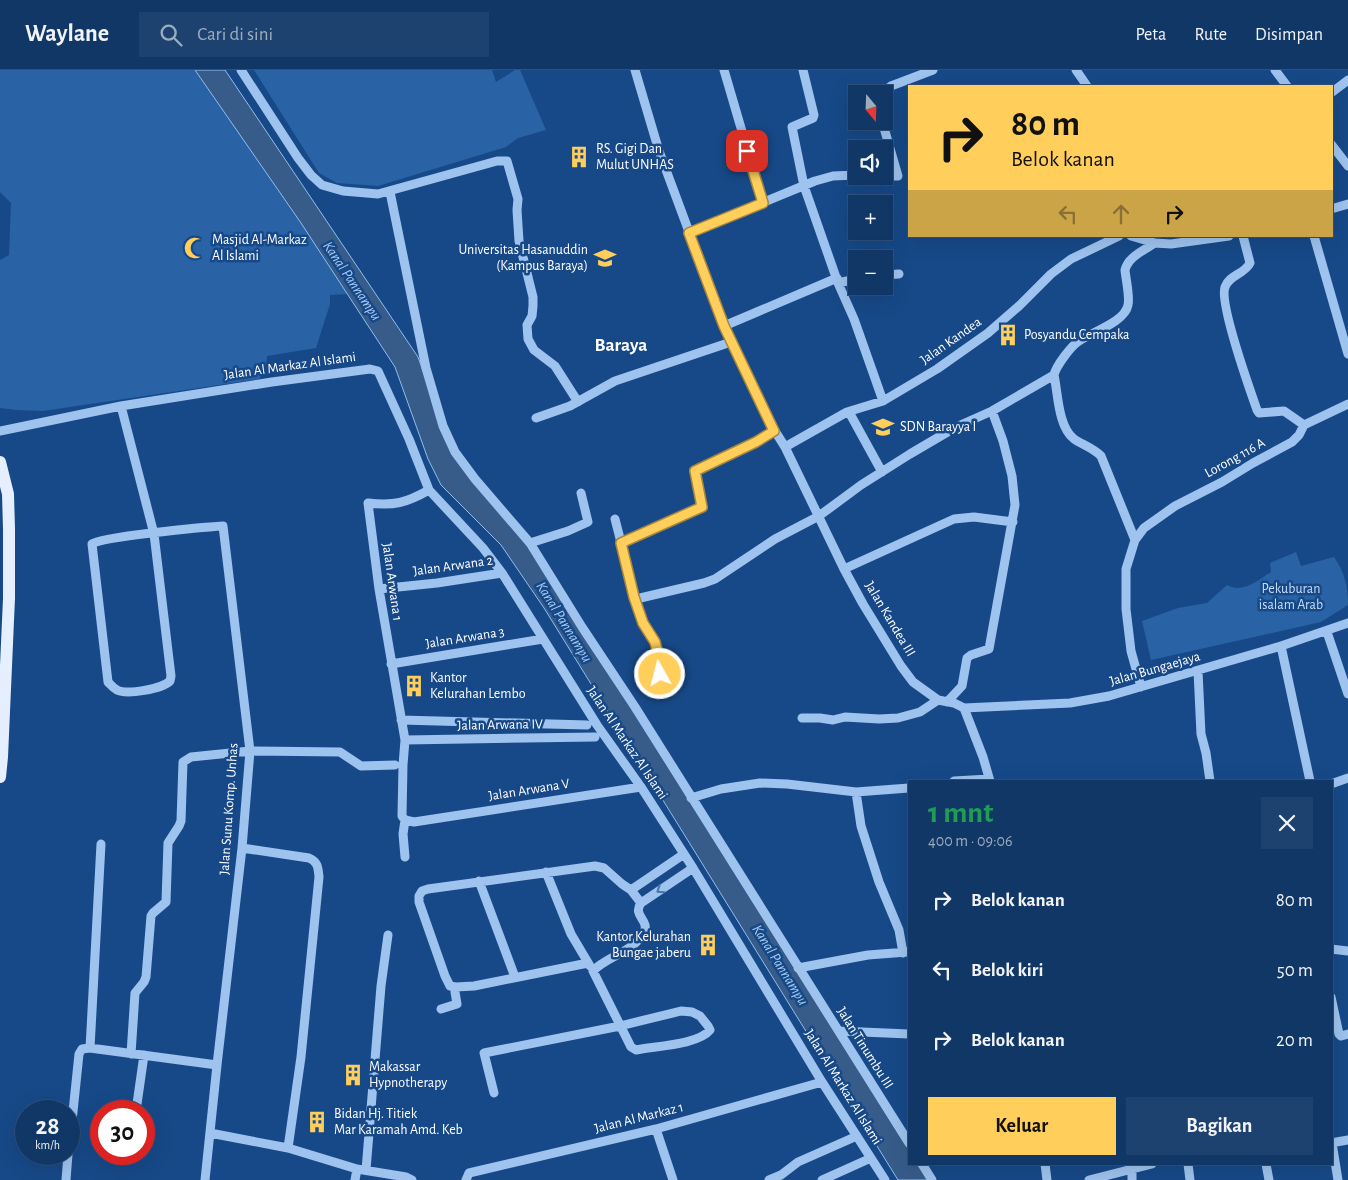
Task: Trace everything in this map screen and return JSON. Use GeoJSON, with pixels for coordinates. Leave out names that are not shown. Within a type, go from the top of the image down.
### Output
{"type":"FeatureCollection","features":[{"type":"Feature","properties":{"kind":"main road"},"geometry":{"type":"LineString","coordinates":[[0,777],[9,598],[8,494],[1,469]]}},
{"type":"Feature","properties":{"kind":"street"},"geometry":{"type":"LineString","coordinates":[[241,70],[298,158],[310,175],[322,185],[343,191],[378,194],[497,161],[507,161],[518,199],[519,241],[534,306],[527,325],[530,344],[534,350],[555,366],[578,402]]}},
{"type":"Feature","properties":{"kind":"street","name":"Jalan Kandea III"},"geometry":{"type":"LineString","coordinates":[[635,70],[659,151],[724,326],[774,431],[784,447],[844,569],[863,604],[913,682],[942,701],[954,703],[964,708]]}},
{"type":"Feature","properties":{"kind":"street"},"geometry":{"type":"LineString","coordinates":[[724,70],[763,203]]}},
{"type":"Feature","properties":{"kind":"street"},"geometry":{"type":"LineString","coordinates":[[803,70],[814,115],[813,118],[792,127],[804,186],[883,401]]}},
{"type":"Feature","properties":{"kind":"street"},"geometry":{"type":"LineString","coordinates":[[893,85],[933,70]]}},
{"type":"Feature","properties":{"kind":"street"},"geometry":{"type":"LineString","coordinates":[[1076,70],[1086,85]]}},
{"type":"Feature","properties":{"kind":"street"},"geometry":{"type":"LineString","coordinates":[[1275,70],[1286,85]]}},
{"type":"Feature","properties":{"kind":"street"},"geometry":{"type":"LineString","coordinates":[[1333,91],[1348,80]]}},
{"type":"Feature","properties":{"kind":"street"},"geometry":{"type":"LineString","coordinates":[[1333,147],[1348,166]]}},
{"type":"Feature","properties":{"kind":"street"},"geometry":{"type":"LineString","coordinates":[[893,159],[898,176],[893,176]]}},
{"type":"Feature","properties":{"kind":"street"},"geometry":{"type":"LineString","coordinates":[[689,233],[804,186],[833,176],[848,175]]}},
{"type":"Feature","properties":{"kind":"street","name":"Jalan Tinumbu III"},"geometry":{"type":"LineString","coordinates":[[390,192],[426,368],[443,426],[455,452],[464,466],[530,543],[908,1141]]}},
{"type":"Feature","properties":{"kind":"street"},"geometry":{"type":"LineString","coordinates":[[1333,208],[1348,204]]}},
{"type":"Feature","properties":{"kind":"street","name":"Jalan Kandea"},"geometry":{"type":"LineString","coordinates":[[784,447],[849,412],[883,401],[973,345],[1015,310],[1051,274],[1071,259],[1117,237]]}},
{"type":"Feature","properties":{"kind":"street"},"geometry":{"type":"LineString","coordinates":[[1134,237],[1155,243],[1187,243],[1223,237]]}},
{"type":"Feature","properties":{"kind":"street"},"geometry":{"type":"LineString","coordinates":[[1243,237],[1250,263],[1243,271],[1229,280],[1224,292],[1244,374],[1259,413],[1284,411],[1304,425]]}},
{"type":"Feature","properties":{"kind":"street"},"geometry":{"type":"LineString","coordinates":[[1314,237],[1348,354]]}},
{"type":"Feature","properties":{"kind":"street"},"geometry":{"type":"LineString","coordinates":[[1141,687],[1130,651],[1126,609],[1126,569],[1135,540],[1101,456],[1073,438],[1065,427],[1054,375],[1056,367],[1078,341],[1115,321],[1124,313],[1129,304],[1126,265],[1133,257],[1155,243]]}},
{"type":"Feature","properties":{"kind":"street"},"geometry":{"type":"LineString","coordinates":[[893,274],[899,274]]}},
{"type":"Feature","properties":{"kind":"street"},"geometry":{"type":"LineString","coordinates":[[724,326],[838,280],[848,279]]}},
{"type":"Feature","properties":{"kind":"street"},"geometry":{"type":"LineString","coordinates":[[536,418],[578,402],[615,381],[731,342]]}},
{"type":"Feature","properties":{"kind":"street","name":"Jalan Al Markaz Al Islami"},"geometry":{"type":"LineString","coordinates":[[0,431],[121,406],[272,382],[375,369],[381,375],[429,490],[483,548],[502,572],[606,739],[641,787],[693,868],[822,1082],[884,1180]]}},
{"type":"Feature","properties":{"kind":"street"},"geometry":{"type":"LineString","coordinates":[[636,599],[704,584],[715,579],[775,539],[819,516],[882,472],[943,434],[992,411],[1054,375]]}},
{"type":"Feature","properties":{"kind":"street","name":"Lorong 116 A"},"geometry":{"type":"LineString","coordinates":[[1135,540],[1144,528],[1175,506],[1292,442],[1300,435],[1304,425],[1348,404]]}},
{"type":"Feature","properties":{"kind":"street"},"geometry":{"type":"LineString","coordinates":[[121,406],[154,534],[171,676],[170,681],[162,686],[123,692],[114,689],[108,682],[91,548],[93,542],[101,540],[154,534]]}},
{"type":"Feature","properties":{"kind":"street"},"geometry":{"type":"LineString","coordinates":[[802,718],[833,720],[845,717],[879,719],[898,718],[920,712],[942,701],[962,686],[967,658],[989,650],[1015,506],[1012,476],[1003,441],[992,411]]}},
{"type":"Feature","properties":{"kind":"street"},"geometry":{"type":"LineString","coordinates":[[849,412],[882,472]]}},
{"type":"Feature","properties":{"kind":"street"},"geometry":{"type":"LineString","coordinates":[[621,543],[702,507],[695,471],[756,442],[774,431]]}},
{"type":"Feature","properties":{"kind":"street","name":"Jalan Arwana 1"},"geometry":{"type":"LineString","coordinates":[[405,857],[402,834],[405,820],[402,811],[405,740],[378,588],[368,504],[398,504],[413,499],[429,490]]}},
{"type":"Feature","properties":{"kind":"street"},"geometry":{"type":"LineString","coordinates":[[530,543],[568,531],[588,522],[581,493]]}},
{"type":"Feature","properties":{"kind":"street"},"geometry":{"type":"LineString","coordinates":[[844,569],[954,519],[974,517],[1012,522]]}},
{"type":"Feature","properties":{"kind":"street"},"geometry":{"type":"LineString","coordinates":[[615,519],[643,623],[655,642],[661,665],[660,674]]}},
{"type":"Feature","properties":{"kind":"street","name":"Jalan Sunu Komp. Unhas"},"geometry":{"type":"LineString","coordinates":[[154,534],[223,526],[250,751],[242,848],[205,1180]]}},
{"type":"Feature","properties":{"kind":"street","name":"Jalan Arwana 2"},"geometry":{"type":"LineString","coordinates":[[378,588],[437,584],[502,572]]}},
{"type":"Feature","properties":{"kind":"street","name":"Jalan Bungaejaya"},"geometry":{"type":"LineString","coordinates":[[964,708],[1070,703],[1109,696],[1281,646],[1348,623]]}},
{"type":"Feature","properties":{"kind":"street"},"geometry":{"type":"LineString","coordinates":[[1326,632],[1348,694]]}},
{"type":"Feature","properties":{"kind":"street","name":"Jalan Arwana 3"},"geometry":{"type":"LineString","coordinates":[[391,664],[543,639]]}},
{"type":"Feature","properties":{"kind":"street"},"geometry":{"type":"LineString","coordinates":[[1281,646],[1310,780]]}},
{"type":"Feature","properties":{"kind":"street"},"geometry":{"type":"LineString","coordinates":[[1198,671],[1201,734],[1210,780]]}},
{"type":"Feature","properties":{"kind":"street"},"geometry":{"type":"LineString","coordinates":[[964,708],[990,780]]}},
{"type":"Feature","properties":{"kind":"street"},"geometry":{"type":"LineString","coordinates":[[401,720],[587,725]]}},
{"type":"Feature","properties":{"kind":"street","name":"Jalan Arwana IV"},"geometry":{"type":"LineString","coordinates":[[405,740],[595,737]]}},
{"type":"Feature","properties":{"kind":"street"},"geometry":{"type":"LineString","coordinates":[[131,1054],[135,994],[146,977],[151,916],[152,913],[166,902],[168,843],[180,826],[181,821],[183,762],[192,757],[250,751],[340,752],[349,756],[361,766],[395,765]]}},
{"type":"Feature","properties":{"kind":"street"},"geometry":{"type":"LineString","coordinates":[[1333,783],[1348,778]]}},
{"type":"Feature","properties":{"kind":"street"},"geometry":{"type":"LineString","coordinates":[[692,798],[721,789],[760,783],[787,784],[856,792],[908,788]]}},
{"type":"Feature","properties":{"kind":"street","name":"Jalan Arwana V"},"geometry":{"type":"LineString","coordinates":[[405,820],[410,822],[422,821],[641,787]]}},
{"type":"Feature","properties":{"kind":"street"},"geometry":{"type":"LineString","coordinates":[[798,968],[868,955],[906,952],[879,882],[861,826],[856,792]]}},
{"type":"Feature","properties":{"kind":"street"},"geometry":{"type":"LineString","coordinates":[[90,1048],[101,844]]}},
{"type":"Feature","properties":{"kind":"street"},"geometry":{"type":"LineString","coordinates":[[242,848],[308,858],[315,860],[318,865],[319,877],[301,1056],[288,1148]]}},
{"type":"Feature","properties":{"kind":"street"},"geometry":{"type":"LineString","coordinates":[[631,890],[684,854]]}},
{"type":"Feature","properties":{"kind":"street"},"geometry":{"type":"LineString","coordinates":[[640,903],[631,890],[604,868],[595,866],[428,889],[422,891],[418,896],[450,986],[474,986],[515,977],[598,966],[618,954],[645,930],[645,925],[637,908],[640,903],[693,868]]}},
{"type":"Feature","properties":{"kind":"street"},"geometry":{"type":"LineString","coordinates":[[494,1093],[484,1053],[620,1026],[682,1011],[692,1012],[700,1016],[710,1030],[700,1038],[636,1050],[631,1047],[620,1026],[590,967],[571,934],[546,872]]}},
{"type":"Feature","properties":{"kind":"street"},"geometry":{"type":"LineString","coordinates":[[479,881],[515,977]]}},
{"type":"Feature","properties":{"kind":"street"},"geometry":{"type":"LineString","coordinates":[[355,1180],[362,1170],[388,935]]}},
{"type":"Feature","properties":{"kind":"street"},"geometry":{"type":"LineString","coordinates":[[1333,949],[1348,951]]}},
{"type":"Feature","properties":{"kind":"street"},"geometry":{"type":"LineString","coordinates":[[440,1008],[457,1004],[456,987]]}},
{"type":"Feature","properties":{"kind":"street"},"geometry":{"type":"LineString","coordinates":[[1333,1006],[1339,1034],[1341,1036],[1348,1034]]}},
{"type":"Feature","properties":{"kind":"street"},"geometry":{"type":"LineString","coordinates":[[839,1031],[908,1034]]}},
{"type":"Feature","properties":{"kind":"street"},"geometry":{"type":"LineString","coordinates":[[75,1100],[80,1051],[82,1049],[90,1048],[217,1065]]}},
{"type":"Feature","properties":{"kind":"street"},"geometry":{"type":"LineString","coordinates":[[138,1100],[144,1056]]}},
{"type":"Feature","properties":{"kind":"street","name":"Jalan Al Markaz 1"},"geometry":{"type":"LineString","coordinates":[[466,1180],[469,1173],[656,1129],[822,1082]]}},
{"type":"Feature","properties":{"kind":"street"},"geometry":{"type":"LineString","coordinates":[[656,1129],[673,1180]]}},
{"type":"Feature","properties":{"kind":"street"},"geometry":{"type":"LineString","coordinates":[[210,1133],[288,1148],[362,1170],[406,1177],[412,1180]]}},
{"type":"Feature","properties":{"kind":"street"},"geometry":{"type":"LineString","coordinates":[[769,1180],[781,1175],[798,1162],[857,1136]]}},
{"type":"Feature","properties":{"kind":"street"},"geometry":{"type":"LineString","coordinates":[[1333,1143],[1348,1140]]}},
{"type":"Feature","properties":{"kind":"street"},"geometry":{"type":"LineString","coordinates":[[1333,1149],[1338,1180]]}},
{"type":"Feature","properties":{"kind":"street"},"geometry":{"type":"LineString","coordinates":[[822,1180],[871,1158]]}},
{"type":"Feature","properties":{"kind":"street"},"geometry":{"type":"LineString","coordinates":[[66,1180],[68,1165]]}},
{"type":"Feature","properties":{"kind":"street"},"geometry":{"type":"LineString","coordinates":[[923,1165],[932,1180]]}},
{"type":"Feature","properties":{"kind":"street"},"geometry":{"type":"LineString","coordinates":[[1045,1165],[1047,1180]]}},
{"type":"Feature","properties":{"kind":"street"},"geometry":{"type":"LineString","coordinates":[[1090,1180],[1147,1165]]}},
{"type":"Feature","properties":{"kind":"street"},"geometry":{"type":"LineString","coordinates":[[1188,1165],[1190,1180]]}},
{"type":"Feature","properties":{"kind":"street"},"geometry":{"type":"LineString","coordinates":[[1266,1165],[1269,1180]]}},
{"type":"Feature","properties":{"kind":"street"},"geometry":{"type":"LineString","coordinates":[[1132,1168],[1132,1180]]}},
{"type":"Feature","properties":{"kind":"green space"},"geometry":{"type":"Polygon","coordinates":[[[0,70],[195,70],[348,294],[330,295],[330,304],[316,348],[267,356],[266,370],[259,379],[43,411],[0,408],[0,260],[9,255],[11,203],[0,192],[0,70]]]}},
{"type":"Feature","properties":{"kind":"green space"},"geometry":{"type":"Polygon","coordinates":[[[254,70],[492,70],[496,82],[515,70],[520,70],[546,130],[518,138],[506,147],[378,186],[337,183],[319,173],[254,70]]]}},
{"type":"Feature","properties":{"kind":"green space","name":"Pekuburan isalam Arab"},"geometry":{"type":"Polygon","coordinates":[[[1296,552],[1301,566],[1334,557],[1345,580],[1348,605],[1321,622],[1151,660],[1142,621],[1178,608],[1207,603],[1227,585],[1239,588],[1250,585],[1271,572],[1270,563],[1296,552]]]}},
{"type":"Feature","properties":{"kind":"water","name":"Kanal Pannampu"},"geometry":{"type":"Polygon","coordinates":[[[195,70],[225,70],[418,357],[449,445],[526,540],[908,1148],[908,1165],[919,1165],[928,1180],[898,1180],[544,608],[501,545],[441,485],[428,459],[395,367],[301,223],[195,70]]]}},
{"type":"Feature","properties":{"kind":"place","name":"RS. Gigi Dan Mulut UNHAS"},"geometry":{"type":"Point","coordinates":[579,157]}},
{"type":"Feature","properties":{"kind":"place","name":"Masjid Al-Markaz Al Islami"},"geometry":{"type":"Point","coordinates":[195,248]}},
{"type":"Feature","properties":{"kind":"place","name":"Universitas Hasanuddin (Kampus Baraya)"},"geometry":{"type":"Point","coordinates":[605,258]}},
{"type":"Feature","properties":{"kind":"place","name":"Posyandu Cempaka"},"geometry":{"type":"Point","coordinates":[1008,335]}},
{"type":"Feature","properties":{"kind":"place","name":"SDN Barayya I"},"geometry":{"type":"Point","coordinates":[883,427]}},
{"type":"Feature","properties":{"kind":"place","name":"Kantor Kelurahan Lembo"},"geometry":{"type":"Point","coordinates":[414,686]}},
{"type":"Feature","properties":{"kind":"place","name":"Kantor Kelurahan Bungae jaberu"},"geometry":{"type":"Point","coordinates":[708,945]}},
{"type":"Feature","properties":{"kind":"place","name":"Makassar Hypnotherapy"},"geometry":{"type":"Point","coordinates":[353,1075]}},
{"type":"Feature","properties":{"kind":"place","name":"Bidan Hj. Titiek Mar Karamah Amd. Keb"},"geometry":{"type":"Point","coordinates":[317,1122]}},
{"type":"Feature","properties":{"kind":"district","name":"Baraya"},"geometry":{"type":"Point","coordinates":[621,345]}},
{"type":"Feature","properties":{"kind":"route"},"geometry":{"type":"LineString","coordinates":[[660,674],[661,665],[655,642],[643,623],[634,597],[631,578],[621,543],[702,507],[695,471],[756,442],[774,431],[724,326],[689,233],[763,203],[747,151]]}}]}
